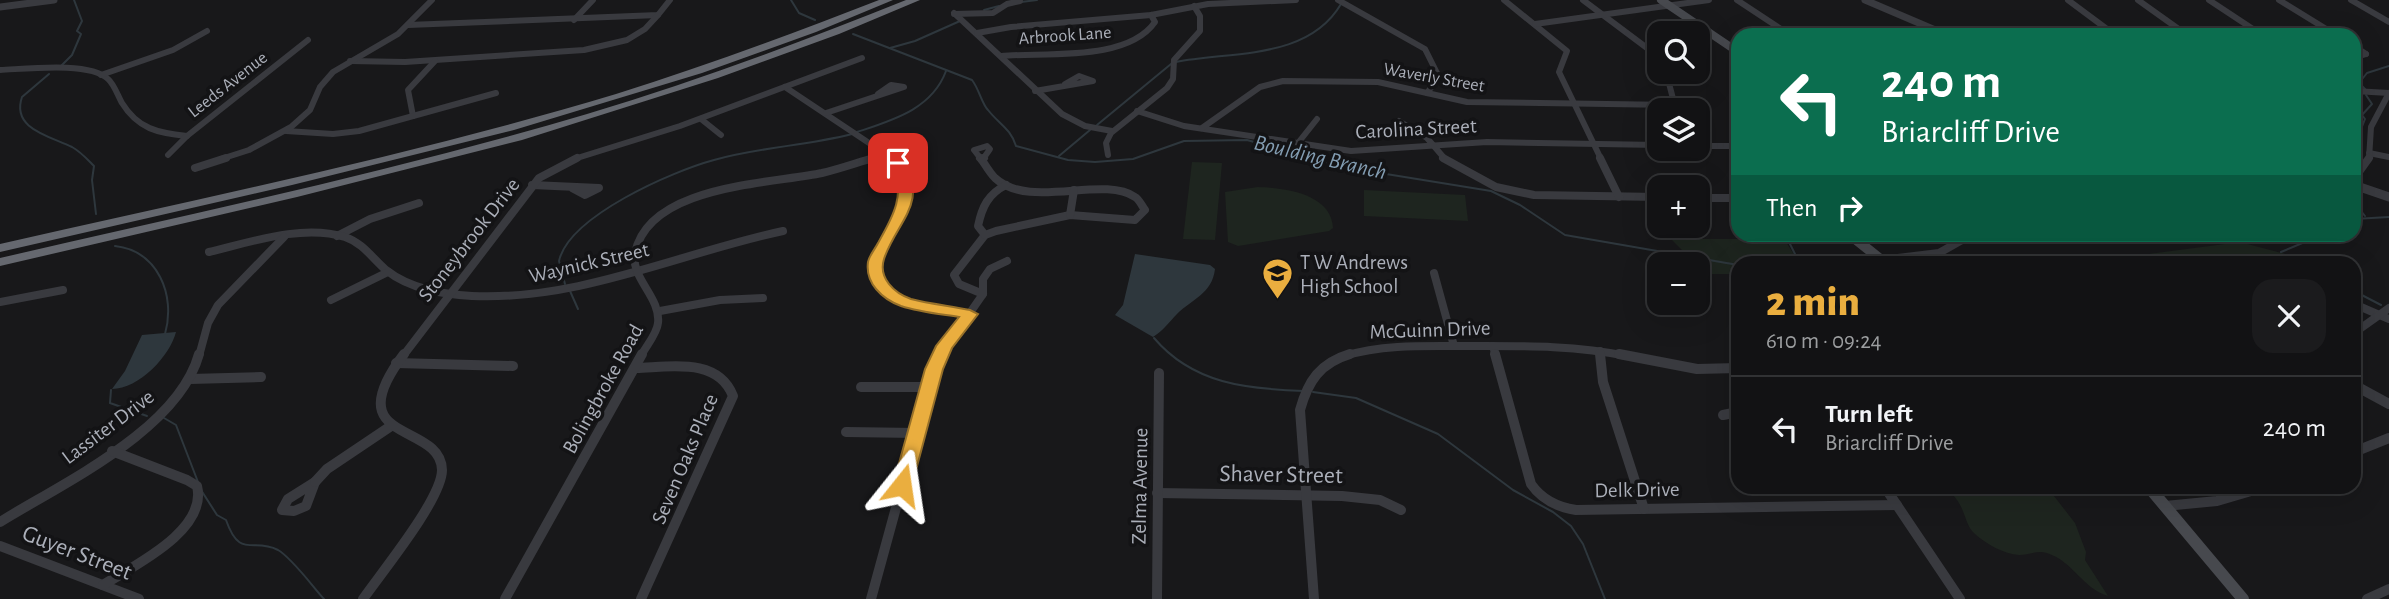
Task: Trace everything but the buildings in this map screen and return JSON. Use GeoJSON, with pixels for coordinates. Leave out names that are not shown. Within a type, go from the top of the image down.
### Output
{"type":"FeatureCollection","features":[{"type":"Feature","properties":{"kind":"highway"},"geometry":{"type":"LineString","coordinates":[[0,248],[415,152],[543,118],[726,62],[888,0]]}},
{"type":"Feature","properties":{"kind":"highway"},"geometry":{"type":"LineString","coordinates":[[0,262],[418,163],[580,119],[738,69],[915,0]]}},
{"type":"Feature","properties":{"kind":"main road"},"geometry":{"type":"LineString","coordinates":[[1661,0],[1731,47]]}},
{"type":"Feature","properties":{"kind":"main road"},"geometry":{"type":"LineString","coordinates":[[1859,242],[1877,256]]}},
{"type":"Feature","properties":{"kind":"main road"},"geometry":{"type":"LineString","coordinates":[[2155,494],[2243,599]]}},
{"type":"Feature","properties":{"kind":"street"},"geometry":{"type":"LineString","coordinates":[[0,7],[54,0]]}},
{"type":"Feature","properties":{"kind":"street"},"geometry":{"type":"LineString","coordinates":[[195,168],[249,150],[286,131],[310,110],[329,75],[408,25],[432,0]]}},
{"type":"Feature","properties":{"kind":"street"},"geometry":{"type":"LineString","coordinates":[[574,20],[593,0]]}},
{"type":"Feature","properties":{"kind":"street"},"geometry":{"type":"LineString","coordinates":[[350,61],[395,65],[606,46],[641,33],[670,0]]}},
{"type":"Feature","properties":{"kind":"street"},"geometry":{"type":"LineString","coordinates":[[977,33],[1011,27],[1151,15],[1194,6],[1296,0]]}},
{"type":"Feature","properties":{"kind":"street"},"geometry":{"type":"LineString","coordinates":[[1338,0],[1425,49],[1439,77],[1427,93]]}},
{"type":"Feature","properties":{"kind":"street"},"geometry":{"type":"LineString","coordinates":[[1504,0],[1567,51],[1559,72],[1619,197]]}},
{"type":"Feature","properties":{"kind":"street"},"geometry":{"type":"LineString","coordinates":[[1583,0],[1647,48]]}},
{"type":"Feature","properties":{"kind":"street"},"geometry":{"type":"LineString","coordinates":[[1535,24],[1709,0]]}},
{"type":"Feature","properties":{"kind":"street"},"geometry":{"type":"LineString","coordinates":[[1737,0],[1779,28]]}},
{"type":"Feature","properties":{"kind":"street"},"geometry":{"type":"LineString","coordinates":[[1868,1],[1881,0]]}},
{"type":"Feature","properties":{"kind":"street"},"geometry":{"type":"LineString","coordinates":[[2068,0],[2106,28]]}},
{"type":"Feature","properties":{"kind":"street"},"geometry":{"type":"LineString","coordinates":[[2138,0],[2177,28]]}},
{"type":"Feature","properties":{"kind":"street"},"geometry":{"type":"LineString","coordinates":[[2209,0],[2251,28]]}},
{"type":"Feature","properties":{"kind":"street"},"geometry":{"type":"LineString","coordinates":[[2279,0],[2325,28]]}},
{"type":"Feature","properties":{"kind":"street"},"geometry":{"type":"LineString","coordinates":[[2351,0],[2389,22]]}},
{"type":"Feature","properties":{"kind":"street"},"geometry":{"type":"LineString","coordinates":[[1020,1],[1007,4],[993,13],[954,14],[1035,91],[1073,121],[1112,131]]}},
{"type":"Feature","properties":{"kind":"street"},"geometry":{"type":"LineString","coordinates":[[1868,1],[1931,28]]}},
{"type":"Feature","properties":{"kind":"street"},"geometry":{"type":"LineString","coordinates":[[1108,155],[1106,142],[1112,131],[1167,88],[1173,79],[1174,60],[1201,30],[1199,14],[1194,6]]}},
{"type":"Feature","properties":{"kind":"street"},"geometry":{"type":"LineString","coordinates":[[408,25],[465,26],[498,21],[658,15]]}},
{"type":"Feature","properties":{"kind":"street","name":"Arbrook Lane"},"geometry":{"type":"LineString","coordinates":[[1001,56],[1026,51],[1098,50],[1125,46],[1151,31],[1155,22],[1151,15]]}},
{"type":"Feature","properties":{"kind":"street"},"geometry":{"type":"LineString","coordinates":[[101,75],[173,50],[208,31]]}},
{"type":"Feature","properties":{"kind":"street","name":"Leeds Avenue"},"geometry":{"type":"LineString","coordinates":[[168,155],[187,136],[308,40]]}},
{"type":"Feature","properties":{"kind":"street","name":"Stoneybrook Drive"},"geometry":{"type":"LineString","coordinates":[[391,426],[380,406],[380,392],[396,363],[532,185],[548,172],[576,158],[701,119],[862,58]]}},
{"type":"Feature","properties":{"kind":"street"},"geometry":{"type":"LineString","coordinates":[[413,116],[406,101],[407,91],[435,61]]}},
{"type":"Feature","properties":{"kind":"street"},"geometry":{"type":"LineString","coordinates":[[0,70],[81,71],[101,75],[108,78],[138,126],[157,134],[187,136]]}},
{"type":"Feature","properties":{"kind":"street","name":"Waverly Street"},"geometry":{"type":"LineString","coordinates":[[1202,128],[1260,87],[1277,82],[1378,82],[1467,102],[1647,107]]}},
{"type":"Feature","properties":{"kind":"street"},"geometry":{"type":"LineString","coordinates":[[1035,91],[1065,84]]}},
{"type":"Feature","properties":{"kind":"street"},"geometry":{"type":"LineString","coordinates":[[785,87],[900,166],[907,189],[901,216],[876,260],[877,280],[887,292],[905,302],[970,314]]}},
{"type":"Feature","properties":{"kind":"street"},"geometry":{"type":"LineString","coordinates":[[2361,91],[2389,93],[2371,127],[2369,162],[2361,171]]}},
{"type":"Feature","properties":{"kind":"street"},"geometry":{"type":"LineString","coordinates":[[286,131],[345,133],[496,93]]}},
{"type":"Feature","properties":{"kind":"street"},"geometry":{"type":"LineString","coordinates":[[826,113],[878,94]]}},
{"type":"Feature","properties":{"kind":"street","name":"Carolina Street"},"geometry":{"type":"LineString","coordinates":[[1136,111],[1202,128],[1350,151],[1488,142],[1647,145]]}},
{"type":"Feature","properties":{"kind":"street"},"geometry":{"type":"LineString","coordinates":[[2378,114],[2389,116]]}},
{"type":"Feature","properties":{"kind":"street"},"geometry":{"type":"LineString","coordinates":[[701,119],[721,135]]}},
{"type":"Feature","properties":{"kind":"street"},"geometry":{"type":"LineString","coordinates":[[1298,144],[1317,119]]}},
{"type":"Feature","properties":{"kind":"street"},"geometry":{"type":"LineString","coordinates":[[1399,121],[1427,138],[1447,162],[1481,180],[1511,191],[1647,197]]}},
{"type":"Feature","properties":{"kind":"street"},"geometry":{"type":"LineString","coordinates":[[1710,146],[1731,146]]}},
{"type":"Feature","properties":{"kind":"street"},"geometry":{"type":"LineString","coordinates":[[639,271],[634,262],[635,251],[643,234],[667,212],[686,201],[723,189],[823,173],[883,153]]}},
{"type":"Feature","properties":{"kind":"street"},"geometry":{"type":"LineString","coordinates":[[2369,153],[2389,158]]}},
{"type":"Feature","properties":{"kind":"street"},"geometry":{"type":"LineString","coordinates":[[982,160],[1006,185],[1032,193],[1074,190],[1118,192],[1140,202],[1145,210],[1135,220],[1070,215],[985,235],[954,275],[959,284],[983,294]]}},
{"type":"Feature","properties":{"kind":"street"},"geometry":{"type":"LineString","coordinates":[[532,185],[572,188]]}},
{"type":"Feature","properties":{"kind":"street"},"geometry":{"type":"LineString","coordinates":[[985,235],[978,226],[983,203],[992,192],[1006,185]]}},
{"type":"Feature","properties":{"kind":"street"},"geometry":{"type":"LineString","coordinates":[[2361,188],[2389,197]]}},
{"type":"Feature","properties":{"kind":"street"},"geometry":{"type":"LineString","coordinates":[[1070,215],[1074,190]]}},
{"type":"Feature","properties":{"kind":"street"},"geometry":{"type":"LineString","coordinates":[[1710,198],[1731,198]]}},
{"type":"Feature","properties":{"kind":"street"},"geometry":{"type":"LineString","coordinates":[[337,236],[370,219],[419,203]]}},
{"type":"Feature","properties":{"kind":"street","name":"Waynick Street"},"geometry":{"type":"LineString","coordinates":[[209,252],[284,237],[337,236],[364,246],[388,272],[420,287],[449,293],[517,296],[586,285],[747,237],[783,230]]}},
{"type":"Feature","properties":{"kind":"street","name":"Lassiter Drive"},"geometry":{"type":"LineString","coordinates":[[0,522],[112,451],[161,412],[190,379],[206,326],[216,308],[272,256],[284,237]]}},
{"type":"Feature","properties":{"kind":"street"},"geometry":{"type":"LineString","coordinates":[[1918,256],[1939,253],[1958,242]]}},
{"type":"Feature","properties":{"kind":"street"},"geometry":{"type":"LineString","coordinates":[[871,599],[929,387],[945,346],[983,294],[983,279],[990,269],[1007,261]]}},
{"type":"Feature","properties":{"kind":"street","name":"Bolingbroke Road"},"geometry":{"type":"LineString","coordinates":[[505,599],[659,325],[660,311],[639,271]]}},
{"type":"Feature","properties":{"kind":"street"},"geometry":{"type":"LineString","coordinates":[[331,300],[388,272]]}},
{"type":"Feature","properties":{"kind":"street"},"geometry":{"type":"LineString","coordinates":[[1434,273],[1454,346]]}},
{"type":"Feature","properties":{"kind":"street"},"geometry":{"type":"LineString","coordinates":[[0,302],[63,290]]}},
{"type":"Feature","properties":{"kind":"street"},"geometry":{"type":"LineString","coordinates":[[660,311],[708,301],[763,298]]}},
{"type":"Feature","properties":{"kind":"street"},"geometry":{"type":"LineString","coordinates":[[2361,307],[2384,317]]}},
{"type":"Feature","properties":{"kind":"street"},"geometry":{"type":"LineString","coordinates":[[2361,329],[2384,317],[2389,308]]}},
{"type":"Feature","properties":{"kind":"street","name":"McGuinn Drive"},"geometry":{"type":"LineString","coordinates":[[1314,599],[1300,410],[1302,396],[1317,374],[1338,359],[1364,349],[1397,345],[1493,346],[1600,351],[1684,369],[1731,368]]}},
{"type":"Feature","properties":{"kind":"street","name":"Delk Drive"},"geometry":{"type":"LineString","coordinates":[[1493,346],[1536,492],[1549,503],[1568,509],[1896,505]]}},
{"type":"Feature","properties":{"kind":"street"},"geometry":{"type":"LineString","coordinates":[[1600,351],[1603,382],[1644,509]]}},
{"type":"Feature","properties":{"kind":"street"},"geometry":{"type":"LineString","coordinates":[[396,363],[513,366]]}},
{"type":"Feature","properties":{"kind":"street","name":"Seven Oaks Place"},"geometry":{"type":"LineString","coordinates":[[636,368],[708,370],[731,384],[733,396],[641,599]]}},
{"type":"Feature","properties":{"kind":"street","name":"Zelma Avenue"},"geometry":{"type":"LineString","coordinates":[[1157,599],[1159,373]]}},
{"type":"Feature","properties":{"kind":"street"},"geometry":{"type":"LineString","coordinates":[[190,379],[261,377]]}},
{"type":"Feature","properties":{"kind":"street"},"geometry":{"type":"LineString","coordinates":[[861,387],[929,387]]}},
{"type":"Feature","properties":{"kind":"street"},"geometry":{"type":"LineString","coordinates":[[2361,389],[2389,404]]}},
{"type":"Feature","properties":{"kind":"street"},"geometry":{"type":"LineString","coordinates":[[1723,415],[1731,413]]}},
{"type":"Feature","properties":{"kind":"street"},"geometry":{"type":"LineString","coordinates":[[315,482],[338,459],[391,426],[438,455],[443,467],[442,478],[435,493],[363,599]]}},
{"type":"Feature","properties":{"kind":"street"},"geometry":{"type":"LineString","coordinates":[[846,432],[917,433]]}},
{"type":"Feature","properties":{"kind":"street"},"geometry":{"type":"LineString","coordinates":[[2361,449],[2389,439]]}},
{"type":"Feature","properties":{"kind":"street"},"geometry":{"type":"LineString","coordinates":[[103,585],[181,531],[197,513],[201,498],[197,486],[187,480],[112,451]]}},
{"type":"Feature","properties":{"kind":"street","name":"Shaver Street"},"geometry":{"type":"LineString","coordinates":[[1157,493],[1380,500],[1401,510]]}},
{"type":"Feature","properties":{"kind":"street"},"geometry":{"type":"LineString","coordinates":[[1889,494],[1960,599]]}},
{"type":"Feature","properties":{"kind":"street"},"geometry":{"type":"LineString","coordinates":[[2165,506],[2210,505],[2248,494]]}},
{"type":"Feature","properties":{"kind":"street","name":"Guyer Street"},"geometry":{"type":"LineString","coordinates":[[0,546],[139,599]]}},
{"type":"Feature","properties":{"kind":"street"},"geometry":{"type":"LineString","coordinates":[[2367,599],[2389,589]]}},
{"type":"Feature","properties":{"kind":"shaded area"},"geometry":{"type":"Polygon","coordinates":[[[1192,162],[1222,163],[1215,240],[1183,239],[1192,162]]]}},
{"type":"Feature","properties":{"kind":"shaded area"},"geometry":{"type":"Polygon","coordinates":[[[1258,187],[1293,191],[1315,200],[1330,216],[1333,228],[1329,231],[1238,246],[1228,242],[1225,192],[1258,187]]]}},
{"type":"Feature","properties":{"kind":"shaded area"},"geometry":{"type":"Polygon","coordinates":[[[1364,190],[1465,195],[1468,221],[1364,216],[1364,190]]]}},
{"type":"Feature","properties":{"kind":"shaded area"},"geometry":{"type":"Polygon","coordinates":[[[1671,239],[1786,242],[1795,256],[1731,256],[1731,274],[1710,274],[1710,252],[1684,252],[1671,239]]]}},
{"type":"Feature","properties":{"kind":"shaded area"},"geometry":{"type":"Polygon","coordinates":[[[2240,242],[2289,255],[2287,256],[2134,256],[2240,242]]]}},
{"type":"Feature","properties":{"kind":"shaded area"},"geometry":{"type":"Polygon","coordinates":[[[1135,254],[1210,265],[1215,269],[1206,290],[1153,337],[1115,315],[1123,305],[1135,254]]]}},
{"type":"Feature","properties":{"kind":"shaded area"},"geometry":{"type":"Polygon","coordinates":[[[176,332],[167,351],[152,370],[133,383],[112,389],[125,371],[142,335],[176,332]]]}},
{"type":"Feature","properties":{"kind":"shaded area"},"geometry":{"type":"Polygon","coordinates":[[[1952,494],[2052,494],[2075,523],[2086,552],[2085,560],[2108,596],[2091,587],[2064,562],[2047,553],[2013,554],[2001,551],[1984,541],[1971,529],[1952,494]]]}},
{"type":"Feature","properties":{"kind":"waterway"},"geometry":{"type":"LineString","coordinates":[[61,66],[72,55],[81,34],[77,31],[82,21],[74,0]]}},
{"type":"Feature","properties":{"kind":"waterway","name":"Boulding Branch"},"geometry":{"type":"LineString","coordinates":[[791,0],[799,13],[815,20]]}},
{"type":"Feature","properties":{"kind":"waterway"},"geometry":{"type":"LineString","coordinates":[[1021,2],[1037,0]]}},
{"type":"Feature","properties":{"kind":"waterway"},"geometry":{"type":"LineString","coordinates":[[1176,62],[1245,54],[1289,44],[1309,35],[1327,22],[1341,4]]}},
{"type":"Feature","properties":{"kind":"waterway"},"geometry":{"type":"LineString","coordinates":[[984,10],[999,6]]}},
{"type":"Feature","properties":{"kind":"waterway"},"geometry":{"type":"LineString","coordinates":[[890,48],[915,41],[960,21]]}},
{"type":"Feature","properties":{"kind":"waterway","name":"Boulding Branch"},"geometry":{"type":"LineString","coordinates":[[853,34],[972,80],[986,107],[1008,131],[1016,146],[1068,160],[1095,162],[1133,159],[1184,141],[1247,140],[1343,167],[1491,191],[1520,205],[1565,235],[1731,264]]}},
{"type":"Feature","properties":{"kind":"waterway"},"geometry":{"type":"LineString","coordinates":[[1097,125],[1171,64]]}},
{"type":"Feature","properties":{"kind":"waterway"},"geometry":{"type":"LineString","coordinates":[[2361,80],[2367,73],[2389,66]]}},
{"type":"Feature","properties":{"kind":"waterway"},"geometry":{"type":"LineString","coordinates":[[857,132],[897,117],[921,104],[940,84],[946,71]]}},
{"type":"Feature","properties":{"kind":"waterway"},"geometry":{"type":"LineString","coordinates":[[49,74],[22,97],[22,117],[35,130],[75,149],[94,166],[92,180],[96,214]]}},
{"type":"Feature","properties":{"kind":"waterway"},"geometry":{"type":"LineString","coordinates":[[2361,85],[2365,89]]}},
{"type":"Feature","properties":{"kind":"waterway"},"geometry":{"type":"LineString","coordinates":[[2361,129],[2365,119],[2362,115],[2372,104],[2366,95]]}},
{"type":"Feature","properties":{"kind":"waterway"},"geometry":{"type":"LineString","coordinates":[[1059,156],[1090,130]]}},
{"type":"Feature","properties":{"kind":"waterway"},"geometry":{"type":"LineString","coordinates":[[565,284],[559,261],[567,244],[602,212],[625,198],[674,174],[714,160],[852,134]]}},
{"type":"Feature","properties":{"kind":"waterway"},"geometry":{"type":"LineString","coordinates":[[2361,211],[2365,216]]}},
{"type":"Feature","properties":{"kind":"waterway"},"geometry":{"type":"LineString","coordinates":[[2361,219],[2389,217]]}},
{"type":"Feature","properties":{"kind":"waterway"},"geometry":{"type":"LineString","coordinates":[[1789,242],[1796,256]]}},
{"type":"Feature","properties":{"kind":"waterway"},"geometry":{"type":"LineString","coordinates":[[2281,252],[2305,242]]}},
{"type":"Feature","properties":{"kind":"waterway"},"geometry":{"type":"LineString","coordinates":[[115,246],[142,256],[160,277],[168,304],[165,334]]}},
{"type":"Feature","properties":{"kind":"waterway"},"geometry":{"type":"LineString","coordinates":[[570,291],[578,309]]}},
{"type":"Feature","properties":{"kind":"waterway","name":"Boulding Branch"},"geometry":{"type":"LineString","coordinates":[[2361,295],[2381,305]]}},
{"type":"Feature","properties":{"kind":"waterway"},"geometry":{"type":"LineString","coordinates":[[1154,338],[1186,365],[1222,381],[1262,388],[1304,391]]}},
{"type":"Feature","properties":{"kind":"waterway"},"geometry":{"type":"LineString","coordinates":[[111,390],[110,403],[147,416]]}},
{"type":"Feature","properties":{"kind":"waterway"},"geometry":{"type":"LineString","coordinates":[[1313,392],[1356,398],[1438,434],[1513,490],[1553,512],[1571,526],[1583,544],[1605,599]]}},
{"type":"Feature","properties":{"kind":"waterway"},"geometry":{"type":"LineString","coordinates":[[164,418],[176,425],[198,482]]}},
{"type":"Feature","properties":{"kind":"waterway"},"geometry":{"type":"LineString","coordinates":[[201,490],[217,515],[226,520],[237,540],[242,544],[269,547],[284,554],[324,599]]}},
{"type":"Feature","properties":{"kind":"place","name":"T W Andrews High School"},"geometry":{"type":"Point","coordinates":[1277,301]}},
{"type":"Feature","properties":{"kind":"route"},"geometry":{"type":"LineString","coordinates":[[898,163],[905,177],[906,197],[901,216],[876,260],[877,280],[887,292],[912,305],[970,314],[945,346],[934,369],[902,485]]}}]}
